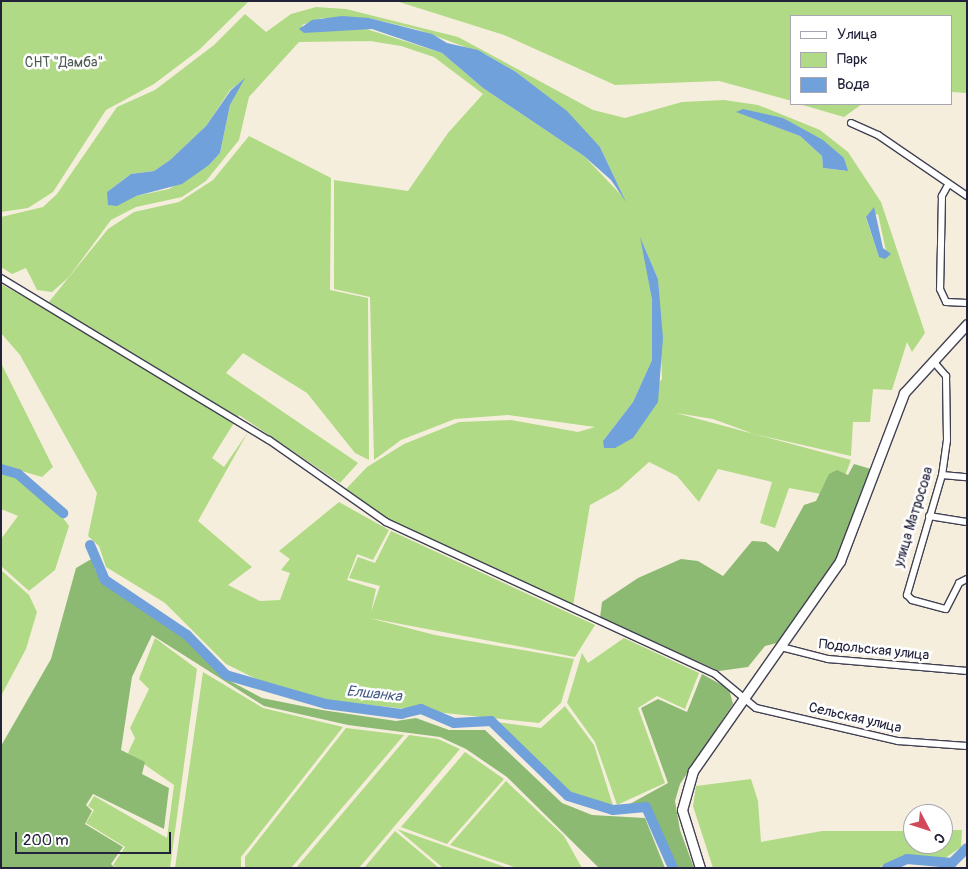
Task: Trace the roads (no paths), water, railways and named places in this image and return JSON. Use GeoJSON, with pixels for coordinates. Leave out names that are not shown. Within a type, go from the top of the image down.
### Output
{"type":"FeatureCollection","features":[{"type":"Feature","properties":{"kind":"main road"},"geometry":{"type":"LineString","coordinates":[[700,868],[684,827],[685,793],[693,771],[840,561],[904,393],[967,324]]}},
{"type":"Feature","properties":{"kind":"street"},"geometry":{"type":"LineString","coordinates":[[851,123],[878,135],[948,185],[967,196]]}},
{"type":"Feature","properties":{"kind":"street"},"geometry":{"type":"LineString","coordinates":[[948,185],[942,196],[940,289],[946,302],[967,302]]}},
{"type":"Feature","properties":{"kind":"street","name":"Сельская улица"},"geometry":{"type":"LineString","coordinates":[[1,278],[269,440],[386,522],[715,674],[744,696],[756,708],[898,741],[967,746]]}},
{"type":"Feature","properties":{"kind":"street","name":"улица Матросова"},"geometry":{"type":"LineString","coordinates":[[933,360],[946,376],[942,474],[907,595],[912,600],[946,609],[959,583],[967,579]]}},
{"type":"Feature","properties":{"kind":"street"},"geometry":{"type":"LineString","coordinates":[[942,474],[967,477]]}},
{"type":"Feature","properties":{"kind":"street"},"geometry":{"type":"LineString","coordinates":[[929,516],[967,522]]}},
{"type":"Feature","properties":{"kind":"street","name":"Подольская улица"},"geometry":{"type":"LineString","coordinates":[[781,647],[828,659],[967,671]]}},
{"type":"Feature","properties":{"kind":"water"},"geometry":{"type":"Polygon","coordinates":[[[342,16],[369,18],[432,34],[447,43],[478,50],[516,72],[567,111],[600,147],[626,202],[611,180],[584,156],[483,88],[442,53],[372,29],[304,33],[299,29],[312,20],[342,16]]]}},
{"type":"Feature","properties":{"kind":"water"},"geometry":{"type":"Polygon","coordinates":[[[245,78],[230,105],[220,153],[209,165],[182,184],[136,196],[117,206],[108,205],[107,192],[131,174],[154,171],[170,160],[206,126],[231,90],[245,78]]]}},
{"type":"Feature","properties":{"kind":"water"},"geometry":{"type":"Polygon","coordinates":[[[743,109],[783,118],[823,140],[844,158],[848,171],[823,168],[822,156],[800,136],[736,112],[743,109]]]}},
{"type":"Feature","properties":{"kind":"water"},"geometry":{"type":"Polygon","coordinates":[[[874,207],[883,248],[891,254],[885,259],[879,257],[866,217],[874,207]]]}},
{"type":"Feature","properties":{"kind":"water"},"geometry":{"type":"Polygon","coordinates":[[[640,237],[658,279],[663,338],[658,402],[633,438],[615,448],[604,448],[603,441],[633,402],[652,360],[652,300],[640,237]]]}},
{"type":"Feature","properties":{"kind":"waterway","name":"Елшанка"},"geometry":{"type":"LineString","coordinates":[[1,469],[18,474],[63,513]]}},
{"type":"Feature","properties":{"kind":"waterway","name":"Елшанка"},"geometry":{"type":"LineString","coordinates":[[90,545],[105,580],[187,635],[226,675],[326,704],[401,714],[421,709],[454,723],[491,721],[568,796],[613,810],[646,807],[673,868]]}},
{"type":"Feature","properties":{"kind":"waterway","name":"Елшанка"},"geometry":{"type":"LineString","coordinates":[[887,868],[907,859],[952,863],[967,848]]}},
{"type":"Feature","properties":{"kind":"park label","name":"СНТ \"Дамба\""},"geometry":{"type":"Point","coordinates":[64,63]}}]}
